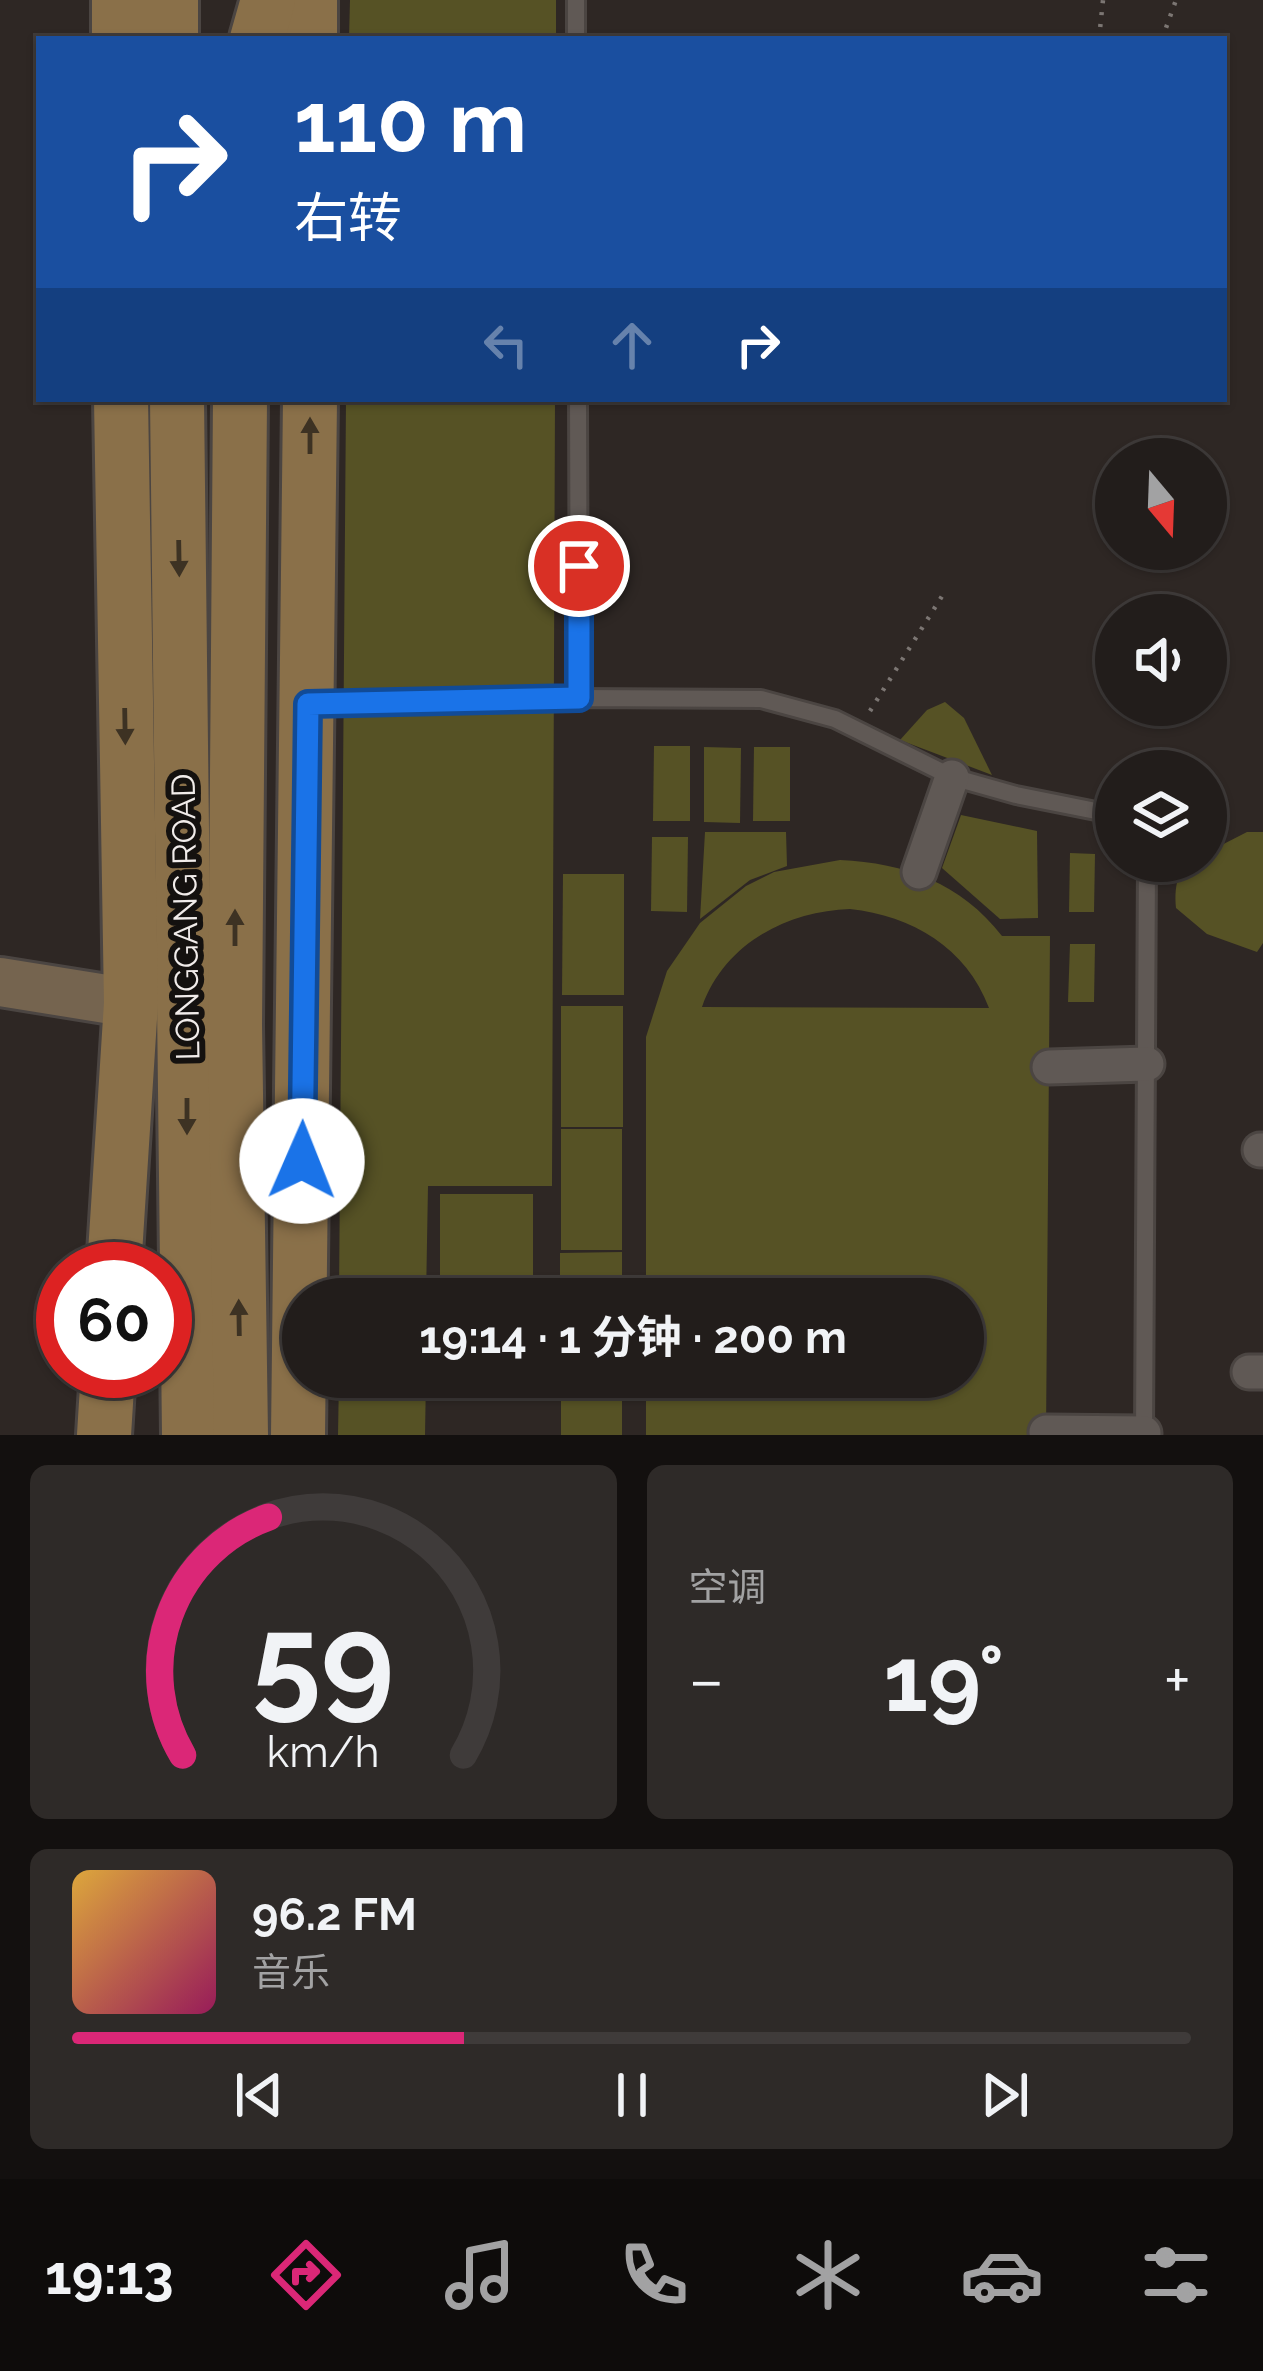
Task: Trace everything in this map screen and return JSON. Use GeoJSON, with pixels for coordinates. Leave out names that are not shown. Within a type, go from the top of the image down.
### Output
{"type":"FeatureCollection","features":[{"type":"Feature","properties":{"kind":"main road"},"geometry":{"type":"LineString","coordinates":[[243,0],[243,36]]}},
{"type":"Feature","properties":{"kind":"main road"},"geometry":{"type":"LineString","coordinates":[[257,36],[268,0]]}},
{"type":"Feature","properties":{"kind":"main road"},"geometry":{"type":"LineString","coordinates":[[310,0],[310,36]]}},
{"type":"Feature","properties":{"kind":"main road"},"geometry":{"type":"LineString","coordinates":[[123,36],[160,9]]}},
{"type":"Feature","properties":{"kind":"main road"},"geometry":{"type":"LineString","coordinates":[[116,1242],[131,1003],[121,402]]}},
{"type":"Feature","properties":{"kind":"main road"},"geometry":{"type":"LineString","coordinates":[[123,642],[166,402]]}},
{"type":"Feature","properties":{"kind":"main road","name":"LONGGANG ROAD"},"geometry":{"type":"LineString","coordinates":[[177,402],[189,1435]]}},
{"type":"Feature","properties":{"kind":"main road","name":"LONGGANG ROAD"},"geometry":{"type":"LineString","coordinates":[[240,402],[235,1025],[241,1435]]}},
{"type":"Feature","properties":{"kind":"main road"},"geometry":{"type":"LineString","coordinates":[[258,402],[309,648]]}},
{"type":"Feature","properties":{"kind":"main road"},"geometry":{"type":"LineString","coordinates":[[298,1435],[310,402]]}},
{"type":"Feature","properties":{"kind":"main road"},"geometry":{"type":"LineString","coordinates":[[104,1435],[106,1398]]}},
{"type":"Feature","properties":{"kind":"street"},"geometry":{"type":"LineString","coordinates":[[919,872],[952,777]]}},
{"type":"Feature","properties":{"kind":"street"},"geometry":{"type":"LineString","coordinates":[[0,982],[131,1003]]}},
{"type":"Feature","properties":{"kind":"street"},"geometry":{"type":"LineString","coordinates":[[1048,1067],[1147,1064]]}},
{"type":"Feature","properties":{"kind":"street"},"geometry":{"type":"LineString","coordinates":[[1046,1432],[1144,1434]]}},
{"type":"Feature","properties":{"kind":"lane"},"geometry":{"type":"LineString","coordinates":[[576,0],[576,36]]}},
{"type":"Feature","properties":{"kind":"lane"},"geometry":{"type":"LineString","coordinates":[[578,402],[579,698]]}},
{"type":"Feature","properties":{"kind":"lane"},"geometry":{"type":"LineString","coordinates":[[308,704],[579,698],[760,700],[835,719],[952,777],[1095,811]]}},
{"type":"Feature","properties":{"kind":"lane"},"geometry":{"type":"LineString","coordinates":[[1144,1434],[1148,882]]}},
{"type":"Feature","properties":{"kind":"path"},"geometry":{"type":"LineString","coordinates":[[1099,36],[1103,0]]}},
{"type":"Feature","properties":{"kind":"path"},"geometry":{"type":"LineString","coordinates":[[1163,36],[1176,0]]}},
{"type":"Feature","properties":{"kind":"path"},"geometry":{"type":"LineString","coordinates":[[858,731],[944,593]]}},
{"type":"Feature","properties":{"kind":"shaded area"},"geometry":{"type":"Polygon","coordinates":[[[350,0],[556,0],[556,36],[349,36],[350,0]]]}},
{"type":"Feature","properties":{"kind":"shaded area"},"geometry":{"type":"Polygon","coordinates":[[[346,402],[555,402],[552,1186],[428,1186],[426,1278],[339,1278],[346,402]]]}},
{"type":"Feature","properties":{"kind":"shaded area"},"geometry":{"type":"Polygon","coordinates":[[[945,702],[964,718],[992,775],[900,740],[927,710],[945,702]]]}},
{"type":"Feature","properties":{"kind":"shaded area"},"geometry":{"type":"Polygon","coordinates":[[[654,746],[690,746],[690,821],[653,821],[654,746]]]}},
{"type":"Feature","properties":{"kind":"shaded area"},"geometry":{"type":"Polygon","coordinates":[[[704,747],[741,748],[740,823],[704,822],[704,747]]]}},
{"type":"Feature","properties":{"kind":"shaded area"},"geometry":{"type":"Polygon","coordinates":[[[754,747],[790,747],[790,821],[753,821],[754,747]]]}},
{"type":"Feature","properties":{"kind":"shaded area"},"geometry":{"type":"Polygon","coordinates":[[[961,815],[1037,831],[1038,918],[1000,919],[942,868],[961,815]]]}},
{"type":"Feature","properties":{"kind":"shaded area"},"geometry":{"type":"Polygon","coordinates":[[[705,832],[786,832],[787,866],[750,880],[700,919],[705,832]]]}},
{"type":"Feature","properties":{"kind":"shaded area"},"geometry":{"type":"Polygon","coordinates":[[[1247,832],[1263,832],[1263,943],[1257,952],[1207,934],[1176,908],[1177,882],[1227,882],[1227,842],[1247,832]]]}},
{"type":"Feature","properties":{"kind":"shaded area"},"geometry":{"type":"Polygon","coordinates":[[[652,837],[688,837],[687,912],[651,911],[652,837]]]}},
{"type":"Feature","properties":{"kind":"shaded area"},"geometry":{"type":"Polygon","coordinates":[[[1070,853],[1095,854],[1094,912],[1069,912],[1070,853]]]}},
{"type":"Feature","properties":{"kind":"shaded area"},"geometry":{"type":"Polygon","coordinates":[[[840,860],[864,862],[909,871],[950,889],[1002,936],[1050,936],[1046,1435],[646,1435],[646,1398],[984,1398],[984,1278],[646,1278],[646,1037],[667,971],[700,923],[746,886],[774,872],[840,860]],[[850,909],[781,924],[726,965],[702,1007],[989,1008],[951,952],[895,919],[850,909]]]}},
{"type":"Feature","properties":{"kind":"shaded area"},"geometry":{"type":"Polygon","coordinates":[[[563,874],[624,874],[624,995],[562,995],[563,874]]]}},
{"type":"Feature","properties":{"kind":"shaded area"},"geometry":{"type":"Polygon","coordinates":[[[1070,944],[1095,944],[1094,1002],[1068,1002],[1070,944]]]}},
{"type":"Feature","properties":{"kind":"shaded area"},"geometry":{"type":"Polygon","coordinates":[[[561,1006],[623,1006],[623,1127],[561,1127],[561,1006]]]}},
{"type":"Feature","properties":{"kind":"shaded area"},"geometry":{"type":"Polygon","coordinates":[[[561,1129],[622,1129],[622,1250],[561,1250],[561,1129]]]}},
{"type":"Feature","properties":{"kind":"shaded area"},"geometry":{"type":"Polygon","coordinates":[[[440,1194],[533,1194],[533,1278],[440,1278],[440,1194]]]}},
{"type":"Feature","properties":{"kind":"shaded area"},"geometry":{"type":"Polygon","coordinates":[[[622,1252],[622,1278],[560,1278],[560,1253],[622,1252]]]}},
{"type":"Feature","properties":{"kind":"shaded area"},"geometry":{"type":"Polygon","coordinates":[[[339,1398],[426,1398],[425,1435],[338,1435],[339,1398]]]}},
{"type":"Feature","properties":{"kind":"shaded area"},"geometry":{"type":"Polygon","coordinates":[[[561,1398],[622,1398],[622,1435],[561,1435],[561,1398]]]}},
{"type":"Feature","properties":{"kind":"route"},"geometry":{"type":"LineString","coordinates":[[302,1161],[308,704],[579,698],[579,566]]}}]}
